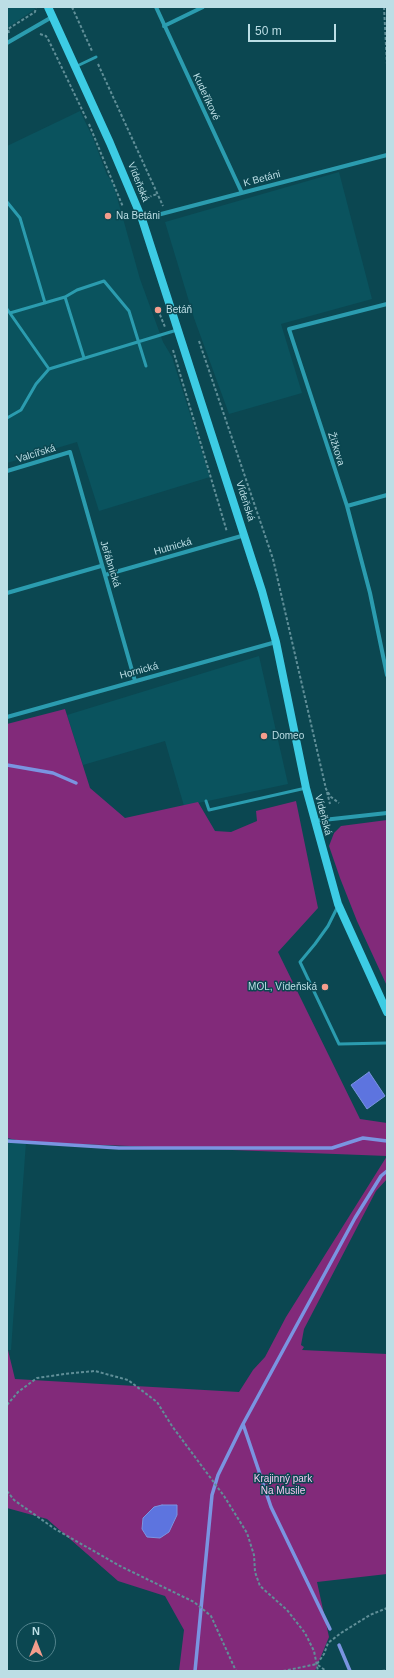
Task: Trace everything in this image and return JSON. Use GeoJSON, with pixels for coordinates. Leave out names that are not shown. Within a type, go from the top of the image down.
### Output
{"type":"FeatureCollection","features":[{"type":"Feature","properties":{"kind":"main road","name":"Vídeňská"},"geometry":{"type":"LineString","coordinates":[[48,7],[110,143],[142,219],[262,591],[276,642],[314,821],[338,904],[387,1012]]}},
{"type":"Feature","properties":{"kind":"street","name":"Kudeříkové"},"geometry":{"type":"LineString","coordinates":[[156,7],[242,193]]}},
{"type":"Feature","properties":{"kind":"street"},"geometry":{"type":"LineString","coordinates":[[164,26],[203,7]]}},
{"type":"Feature","properties":{"kind":"street"},"geometry":{"type":"LineString","coordinates":[[7,43],[52,17]]}},
{"type":"Feature","properties":{"kind":"street","name":"K Betáni"},"geometry":{"type":"LineString","coordinates":[[142,219],[387,154]]}},
{"type":"Feature","properties":{"kind":"street","name":"Žižkova"},"geometry":{"type":"LineString","coordinates":[[387,304],[289,329],[346,506],[370,593],[387,675]]}},
{"type":"Feature","properties":{"kind":"street","name":"Valcířská"},"geometry":{"type":"LineString","coordinates":[[7,471],[70,452]]}},
{"type":"Feature","properties":{"kind":"street","name":"Jeřábnická"},"geometry":{"type":"LineString","coordinates":[[70,452],[101,566],[105,575],[135,681]]}},
{"type":"Feature","properties":{"kind":"street"},"geometry":{"type":"LineString","coordinates":[[346,506],[387,495]]}},
{"type":"Feature","properties":{"kind":"street","name":"Hutnická"},"geometry":{"type":"LineString","coordinates":[[105,575],[245,536]]}},
{"type":"Feature","properties":{"kind":"street"},"geometry":{"type":"LineString","coordinates":[[7,593],[101,566]]}},
{"type":"Feature","properties":{"kind":"street","name":"Hornická"},"geometry":{"type":"LineString","coordinates":[[7,717],[276,642]]}},
{"type":"Feature","properties":{"kind":"street"},"geometry":{"type":"LineString","coordinates":[[314,821],[387,814]]}},
{"type":"Feature","properties":{"kind":"lane"},"geometry":{"type":"LineString","coordinates":[[75,66],[96,57]]}},
{"type":"Feature","properties":{"kind":"lane"},"geometry":{"type":"LineString","coordinates":[[7,202],[20,218],[45,303]]}},
{"type":"Feature","properties":{"kind":"lane"},"geometry":{"type":"LineString","coordinates":[[10,313],[65,297],[77,290],[104,281],[129,311],[146,366]]}},
{"type":"Feature","properties":{"kind":"lane"},"geometry":{"type":"LineString","coordinates":[[65,297],[84,358]]}},
{"type":"Feature","properties":{"kind":"lane"},"geometry":{"type":"LineString","coordinates":[[7,309],[49,369]]}},
{"type":"Feature","properties":{"kind":"lane"},"geometry":{"type":"LineString","coordinates":[[7,418],[21,410],[36,384],[49,369],[178,329]]}},
{"type":"Feature","properties":{"kind":"lane"},"geometry":{"type":"LineString","coordinates":[[206,801],[209,810],[306,788]]}},
{"type":"Feature","properties":{"kind":"lane"},"geometry":{"type":"LineString","coordinates":[[338,904],[328,926],[316,944],[300,962],[339,1044],[387,1043]]}},
{"type":"Feature","properties":{"kind":"path"},"geometry":{"type":"LineString","coordinates":[[9,33],[8,29],[35,12],[36,7]]}},
{"type":"Feature","properties":{"kind":"path"},"geometry":{"type":"LineString","coordinates":[[72,7],[163,207]]}},
{"type":"Feature","properties":{"kind":"path"},"geometry":{"type":"LineString","coordinates":[[384,7],[387,65]]}},
{"type":"Feature","properties":{"kind":"path"},"geometry":{"type":"LineString","coordinates":[[34,35],[41,33],[46,36],[49,41],[89,122],[123,207]]}},
{"type":"Feature","properties":{"kind":"path"},"geometry":{"type":"LineString","coordinates":[[144,199],[157,194]]}},
{"type":"Feature","properties":{"kind":"path"},"geometry":{"type":"LineString","coordinates":[[158,310],[168,332],[229,540]]}},
{"type":"Feature","properties":{"kind":"path"},"geometry":{"type":"LineString","coordinates":[[199,341],[273,559],[330,804]]}},
{"type":"Feature","properties":{"kind":"path"},"geometry":{"type":"LineString","coordinates":[[326,789],[339,803]]}},
{"type":"Feature","properties":{"kind":"path"},"geometry":{"type":"LineString","coordinates":[[7,1405],[18,1392],[37,1378],[95,1371],[128,1380],[157,1402],[172,1426],[221,1492],[247,1533],[254,1555],[255,1572],[260,1586],[287,1610],[305,1633],[314,1651],[318,1671]]}},
{"type":"Feature","properties":{"kind":"path"},"geometry":{"type":"LineString","coordinates":[[7,1491],[14,1500],[55,1529],[120,1566],[194,1602],[208,1613],[214,1622],[236,1671]]}},
{"type":"Feature","properties":{"kind":"path"},"geometry":{"type":"LineString","coordinates":[[283,1671],[317,1664],[324,1654],[328,1643],[370,1615],[387,1608]]}},
{"type":"Feature","properties":{"kind":"path"},"geometry":{"type":"LineString","coordinates":[[317,1664],[326,1671]]}},
{"type":"Feature","properties":{"kind":"path"},"geometry":{"type":"LineString","coordinates":[[382,1671],[387,1670]]}},
{"type":"Feature","properties":{"kind":"shaded area"},"geometry":{"type":"Polygon","coordinates":[[[7,7],[34,7],[35,9],[7,28],[7,7]]]}},
{"type":"Feature","properties":{"kind":"shaded area"},"geometry":{"type":"Polygon","coordinates":[[[80,111],[93,138],[107,175],[113,183],[140,279],[163,342],[172,357],[210,477],[99,511],[77,442],[7,463],[7,146],[80,111]]]}},
{"type":"Feature","properties":{"kind":"shaded area"},"geometry":{"type":"Polygon","coordinates":[[[339,172],[372,299],[281,324],[302,393],[229,414],[194,318],[165,222],[339,172]]]}},
{"type":"Feature","properties":{"kind":"shaded area"},"geometry":{"type":"Polygon","coordinates":[[[259,656],[288,784],[184,806],[165,741],[83,765],[67,715],[259,656]]]}},
{"type":"Feature","properties":{"kind":"shaded area"},"geometry":{"type":"Polygon","coordinates":[[[7,1138],[26,1142],[11,1350],[7,1350],[7,1138]]]}},
{"type":"Feature","properties":{"kind":"green space"},"geometry":{"type":"Polygon","coordinates":[[[65,709],[90,788],[125,818],[198,802],[215,831],[231,832],[257,821],[256,811],[296,801],[318,908],[278,952],[360,1119],[387,1123],[387,1156],[26,1142],[7,1138],[7,724],[65,709]]]}},
{"type":"Feature","properties":{"kind":"green space"},"geometry":{"type":"Polygon","coordinates":[[[387,820],[387,986],[357,921],[329,846],[334,833],[341,826],[387,820]]]}},
{"type":"Feature","properties":{"kind":"green space","name":"Krajinný park Na Musile"},"geometry":{"type":"Polygon","coordinates":[[[387,1156],[387,1179],[376,1191],[304,1329],[301,1345],[304,1347],[302,1350],[387,1354],[387,1574],[317,1582],[329,1637],[315,1671],[179,1671],[184,1630],[165,1596],[118,1581],[47,1519],[7,1508],[7,1346],[15,1379],[239,1392],[253,1370],[265,1357],[286,1317],[387,1156]]]}},
{"type":"Feature","properties":{"kind":"water"},"geometry":{"type":"Polygon","coordinates":[[[369,1072],[385,1096],[367,1109],[351,1085],[369,1072]]]}},
{"type":"Feature","properties":{"kind":"water"},"geometry":{"type":"Polygon","coordinates":[[[162,1505],[177,1505],[177,1515],[169,1532],[160,1538],[147,1537],[142,1529],[143,1518],[154,1507],[162,1505]]]}},
{"type":"Feature","properties":{"kind":"waterway"},"geometry":{"type":"LineString","coordinates":[[7,765],[53,773],[76,783]]}},
{"type":"Feature","properties":{"kind":"waterway"},"geometry":{"type":"LineString","coordinates":[[7,1141],[119,1148],[332,1148],[363,1138],[387,1141]]}},
{"type":"Feature","properties":{"kind":"waterway"},"geometry":{"type":"LineString","coordinates":[[330,1629],[271,1507],[243,1424],[355,1218],[381,1176],[387,1171]]}},
{"type":"Feature","properties":{"kind":"waterway"},"geometry":{"type":"LineString","coordinates":[[195,1671],[212,1495],[218,1475],[243,1424]]}},
{"type":"Feature","properties":{"kind":"waterway"},"geometry":{"type":"LineString","coordinates":[[339,1645],[350,1671]]}},
{"type":"Feature","properties":{"kind":"place","name":"Na Betáni"},"geometry":{"type":"Point","coordinates":[108,216]}},
{"type":"Feature","properties":{"kind":"place","name":"Betáň"},"geometry":{"type":"Point","coordinates":[158,310]}},
{"type":"Feature","properties":{"kind":"place","name":"Domeo"},"geometry":{"type":"Point","coordinates":[264,736]}},
{"type":"Feature","properties":{"kind":"place","name":"MOL, Vídeňská"},"geometry":{"type":"Point","coordinates":[325,987]}}]}
